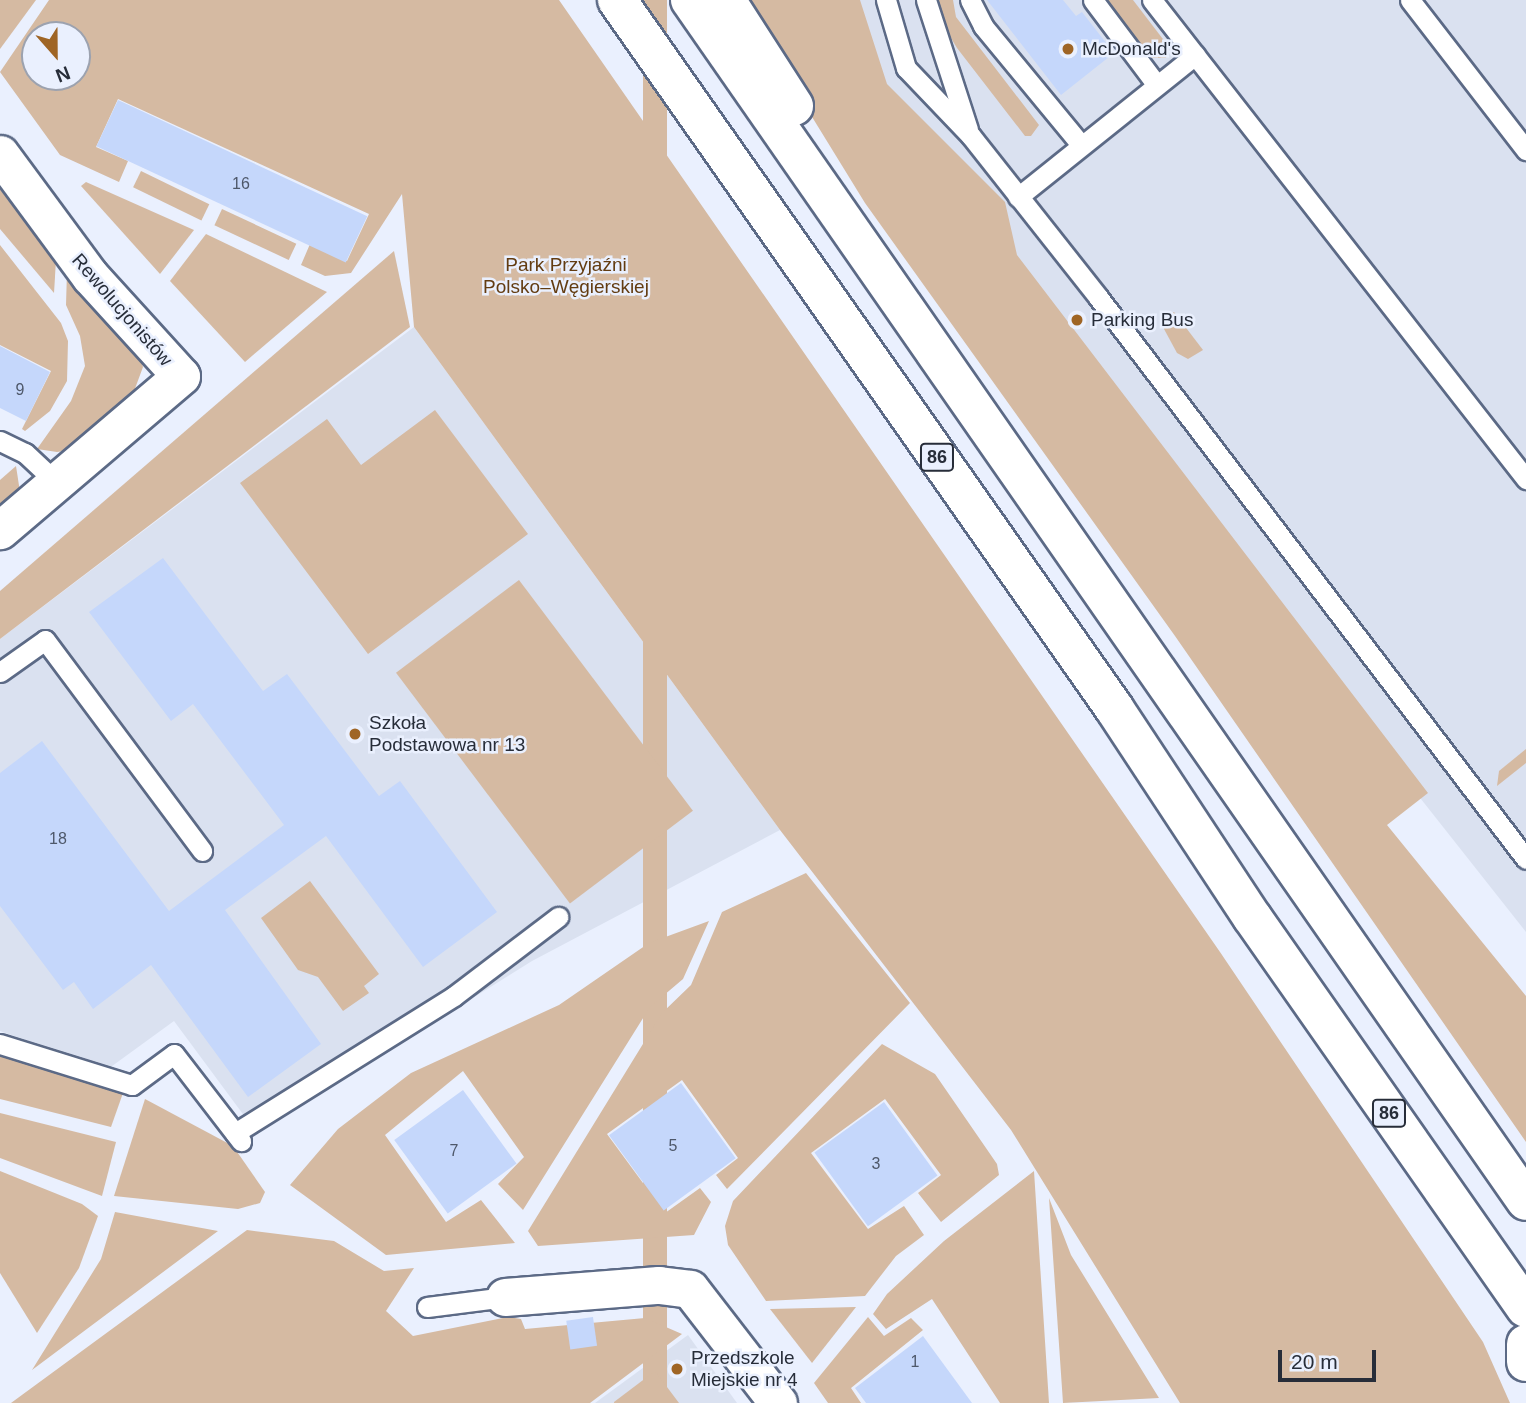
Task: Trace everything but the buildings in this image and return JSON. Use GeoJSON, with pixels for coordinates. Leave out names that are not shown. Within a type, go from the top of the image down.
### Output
{"type":"FeatureCollection","features":[{"type":"Feature","properties":{"kind":"main road","name":"86"},"geometry":{"type":"LineString","coordinates":[[617,0],[1114,708],[1252,917],[1526,1308]]}},
{"type":"Feature","properties":{"kind":"main road"},"geometry":{"type":"LineString","coordinates":[[690,0],[1526,1201]]}},
{"type":"Feature","properties":{"kind":"main road"},"geometry":{"type":"LineString","coordinates":[[726,0],[828,159],[840,216]]}},
{"type":"Feature","properties":{"kind":"main road"},"geometry":{"type":"LineString","coordinates":[[1526,1344],[1526,1362]]}},
{"type":"Feature","properties":{"kind":"street","name":"Rewolucjonistów"},"geometry":{"type":"LineString","coordinates":[[0,154],[90,276],[181,376],[0,530]]}},
{"type":"Feature","properties":{"kind":"street"},"geometry":{"type":"LineString","coordinates":[[505,1297],[659,1285],[690,1289],[778,1403]]}},
{"type":"Feature","properties":{"kind":"lane"},"geometry":{"type":"LineString","coordinates":[[886,0],[906,68],[971,136],[1526,859]]}},
{"type":"Feature","properties":{"kind":"lane"},"geometry":{"type":"LineString","coordinates":[[926,0],[971,136]]}},
{"type":"Feature","properties":{"kind":"lane"},"geometry":{"type":"LineString","coordinates":[[970,0],[983,26],[1081,145]]}},
{"type":"Feature","properties":{"kind":"lane"},"geometry":{"type":"LineString","coordinates":[[1093,0],[1156,84]]}},
{"type":"Feature","properties":{"kind":"lane"},"geometry":{"type":"LineString","coordinates":[[1152,0],[1526,479]]}},
{"type":"Feature","properties":{"kind":"lane"},"geometry":{"type":"LineString","coordinates":[[1410,0],[1526,150]]}},
{"type":"Feature","properties":{"kind":"lane"},"geometry":{"type":"LineString","coordinates":[[1018,197],[1195,55]]}},
{"type":"Feature","properties":{"kind":"lane"},"geometry":{"type":"LineString","coordinates":[[0,441],[25,453],[55,482]]}},
{"type":"Feature","properties":{"kind":"lane"},"geometry":{"type":"LineString","coordinates":[[0,672],[45,640],[202,851]]}},
{"type":"Feature","properties":{"kind":"lane"},"geometry":{"type":"LineString","coordinates":[[0,1044],[132,1085],[174,1054],[238,1137],[454,996],[558,917]]}},
{"type":"Feature","properties":{"kind":"lane"},"geometry":{"type":"LineString","coordinates":[[427,1307],[505,1297]]}},
{"type":"Feature","properties":{"kind":"shaded area"},"geometry":{"type":"Polygon","coordinates":[[[790,0],[1526,0],[1526,932],[790,0]]]}},
{"type":"Feature","properties":{"kind":"shaded area","name":"Szkoła Podstawowa nr 13"},"geometry":{"type":"Polygon","coordinates":[[[414,327],[780,830],[532,961],[257,1133],[174,1021],[108,1069],[0,1031],[0,639],[414,327]]]}},
{"type":"Feature","properties":{"kind":"shaded area","name":"Przedszkole Miejskie nr 4"},"geometry":{"type":"Polygon","coordinates":[[[688,1335],[737,1403],[595,1403],[688,1335]]]}},
{"type":"Feature","properties":{"kind":"green space"},"geometry":{"type":"Polygon","coordinates":[[[0,0],[36,0],[0,49],[0,0]]]}},
{"type":"Feature","properties":{"kind":"green space","name":"Park Przyjaźni Polsko–Węgierskiej"},"geometry":{"type":"Polygon","coordinates":[[[49,0],[559,0],[1220,952],[1483,1342],[1510,1403],[1180,1403],[1011,1130],[780,830],[414,327],[402,194],[351,273],[325,276],[301,265],[310,244],[347,261],[369,214],[118,99],[96,147],[128,161],[119,182],[60,155],[0,72],[21,41],[21,91],[91,91],[91,21],[35,21],[49,0]]]}},
{"type":"Feature","properties":{"kind":"green space"},"geometry":{"type":"Polygon","coordinates":[[[643,0],[667,0],[667,1403],[643,1403],[643,0]]]}},
{"type":"Feature","properties":{"kind":"green space"},"geometry":{"type":"Polygon","coordinates":[[[750,0],[860,0],[887,84],[1005,202],[1017,255],[1428,793],[1387,825],[1526,996],[1526,1142],[1175,636],[865,203],[769,47],[750,0]]]}},
{"type":"Feature","properties":{"kind":"green space"},"geometry":{"type":"Polygon","coordinates":[[[937,0],[953,0],[956,17],[1039,125],[1031,136],[1025,136],[957,48],[945,28],[937,0]]]}},
{"type":"Feature","properties":{"kind":"green space"},"geometry":{"type":"Polygon","coordinates":[[[1104,0],[1133,0],[1169,47],[1166,58],[1150,58],[1104,0]]]}},
{"type":"Feature","properties":{"kind":"green space"},"geometry":{"type":"Polygon","coordinates":[[[141,171],[209,204],[201,220],[133,187],[141,171]]]}},
{"type":"Feature","properties":{"kind":"green space"},"geometry":{"type":"Polygon","coordinates":[[[86,182],[194,230],[160,274],[81,186],[86,182]]]}},
{"type":"Feature","properties":{"kind":"green space"},"geometry":{"type":"Polygon","coordinates":[[[0,189],[56,260],[54,293],[0,229],[0,189]]]}},
{"type":"Feature","properties":{"kind":"green space"},"geometry":{"type":"Polygon","coordinates":[[[222,209],[296,244],[289,260],[214,225],[222,209]]]}},
{"type":"Feature","properties":{"kind":"green space"},"geometry":{"type":"Polygon","coordinates":[[[206,234],[327,292],[245,362],[170,281],[206,234]]]}},
{"type":"Feature","properties":{"kind":"green space"},"geometry":{"type":"Polygon","coordinates":[[[0,245],[61,323],[68,341],[67,381],[50,411],[25,431],[22,429],[51,371],[0,345],[0,245]]]}},
{"type":"Feature","properties":{"kind":"green space"},"geometry":{"type":"Polygon","coordinates":[[[394,251],[410,327],[0,639],[0,591],[394,251]]]}},
{"type":"Feature","properties":{"kind":"green space"},"geometry":{"type":"Polygon","coordinates":[[[67,271],[138,351],[143,367],[130,402],[71,450],[57,452],[37,449],[71,401],[85,366],[80,336],[66,305],[67,271]]]}},
{"type":"Feature","properties":{"kind":"green space"},"geometry":{"type":"Polygon","coordinates":[[[1174,312],[1203,350],[1188,359],[1177,353],[1164,329],[1164,320],[1174,312]]]}},
{"type":"Feature","properties":{"kind":"green space"},"geometry":{"type":"Polygon","coordinates":[[[435,410],[528,534],[368,654],[240,483],[327,419],[361,465],[435,410]]]}},
{"type":"Feature","properties":{"kind":"green space"},"geometry":{"type":"Polygon","coordinates":[[[16,466],[20,492],[0,515],[0,480],[16,466]]]}},
{"type":"Feature","properties":{"kind":"green space"},"geometry":{"type":"Polygon","coordinates":[[[519,580],[693,811],[570,903],[396,673],[519,580]]]}},
{"type":"Feature","properties":{"kind":"green space"},"geometry":{"type":"Polygon","coordinates":[[[1526,749],[1526,763],[1497,786],[1499,771],[1526,749]]]}},
{"type":"Feature","properties":{"kind":"green space"},"geometry":{"type":"Polygon","coordinates":[[[806,873],[910,1003],[727,1189],[716,1175],[738,1158],[682,1080],[607,1134],[665,1213],[700,1188],[711,1202],[694,1235],[538,1246],[528,1231],[662,1013],[691,985],[722,912],[806,873]]]}},
{"type":"Feature","properties":{"kind":"green space"},"geometry":{"type":"Polygon","coordinates":[[[310,881],[379,974],[364,986],[369,993],[343,1011],[318,977],[298,970],[261,918],[310,881]]]}},
{"type":"Feature","properties":{"kind":"green space"},"geometry":{"type":"Polygon","coordinates":[[[709,921],[683,979],[650,1007],[523,1210],[498,1184],[524,1157],[463,1071],[385,1135],[446,1222],[481,1200],[515,1243],[386,1255],[290,1185],[338,1129],[411,1073],[559,1005],[649,943],[709,921]]]}},
{"type":"Feature","properties":{"kind":"green space"},"geometry":{"type":"Polygon","coordinates":[[[882,1044],[935,1074],[997,1164],[999,1175],[941,1222],[918,1193],[941,1175],[885,1099],[811,1153],[868,1229],[904,1206],[924,1235],[896,1256],[865,1296],[766,1301],[728,1245],[725,1226],[733,1201],[882,1044]]]}},
{"type":"Feature","properties":{"kind":"green space"},"geometry":{"type":"Polygon","coordinates":[[[0,1054],[123,1093],[111,1127],[0,1099],[0,1054]]]}},
{"type":"Feature","properties":{"kind":"green space"},"geometry":{"type":"Polygon","coordinates":[[[145,1099],[233,1146],[265,1192],[260,1203],[238,1209],[114,1196],[145,1099]]]}},
{"type":"Feature","properties":{"kind":"green space"},"geometry":{"type":"Polygon","coordinates":[[[0,1113],[116,1142],[102,1196],[0,1158],[0,1113]]]}},
{"type":"Feature","properties":{"kind":"green space"},"geometry":{"type":"Polygon","coordinates":[[[0,1171],[82,1204],[98,1216],[79,1268],[37,1333],[0,1273],[0,1171]]]}},
{"type":"Feature","properties":{"kind":"green space"},"geometry":{"type":"Polygon","coordinates":[[[1034,1171],[1049,1403],[1000,1403],[932,1299],[886,1329],[873,1314],[887,1294],[944,1241],[1034,1171]]]}},
{"type":"Feature","properties":{"kind":"green space"},"geometry":{"type":"Polygon","coordinates":[[[1049,1198],[1071,1255],[1159,1398],[1063,1403],[1049,1198]]]}},
{"type":"Feature","properties":{"kind":"green space"},"geometry":{"type":"Polygon","coordinates":[[[115,1212],[218,1231],[32,1370],[101,1259],[115,1212]]]}},
{"type":"Feature","properties":{"kind":"green space"},"geometry":{"type":"Polygon","coordinates":[[[247,1230],[334,1241],[384,1271],[414,1268],[386,1311],[413,1336],[508,1317],[521,1319],[525,1329],[645,1318],[682,1334],[590,1403],[11,1403],[247,1230]]]}},
{"type":"Feature","properties":{"kind":"green space"},"geometry":{"type":"Polygon","coordinates":[[[856,1307],[812,1363],[770,1309],[856,1307]]]}},
{"type":"Feature","properties":{"kind":"green space"},"geometry":{"type":"Polygon","coordinates":[[[868,1317],[884,1336],[911,1318],[923,1330],[851,1388],[861,1403],[828,1403],[814,1383],[868,1317]]]}},
{"type":"Feature","properties":{"kind":"green space"},"geometry":{"type":"Polygon","coordinates":[[[655,1371],[679,1403],[614,1403],[614,1402],[655,1371]]]}},
{"type":"Feature","properties":{"kind":"place","name":"McDonald's"},"geometry":{"type":"Point","coordinates":[1068,49]}},
{"type":"Feature","properties":{"kind":"place","name":"Parking Bus"},"geometry":{"type":"Point","coordinates":[1077,320]}},
{"type":"Feature","properties":{"kind":"place","name":"Szkoła Podstawowa nr 13"},"geometry":{"type":"Point","coordinates":[355,734]}},
{"type":"Feature","properties":{"kind":"place","name":"Przedszkole Miejskie nr 4"},"geometry":{"type":"Point","coordinates":[677,1369]}}]}
